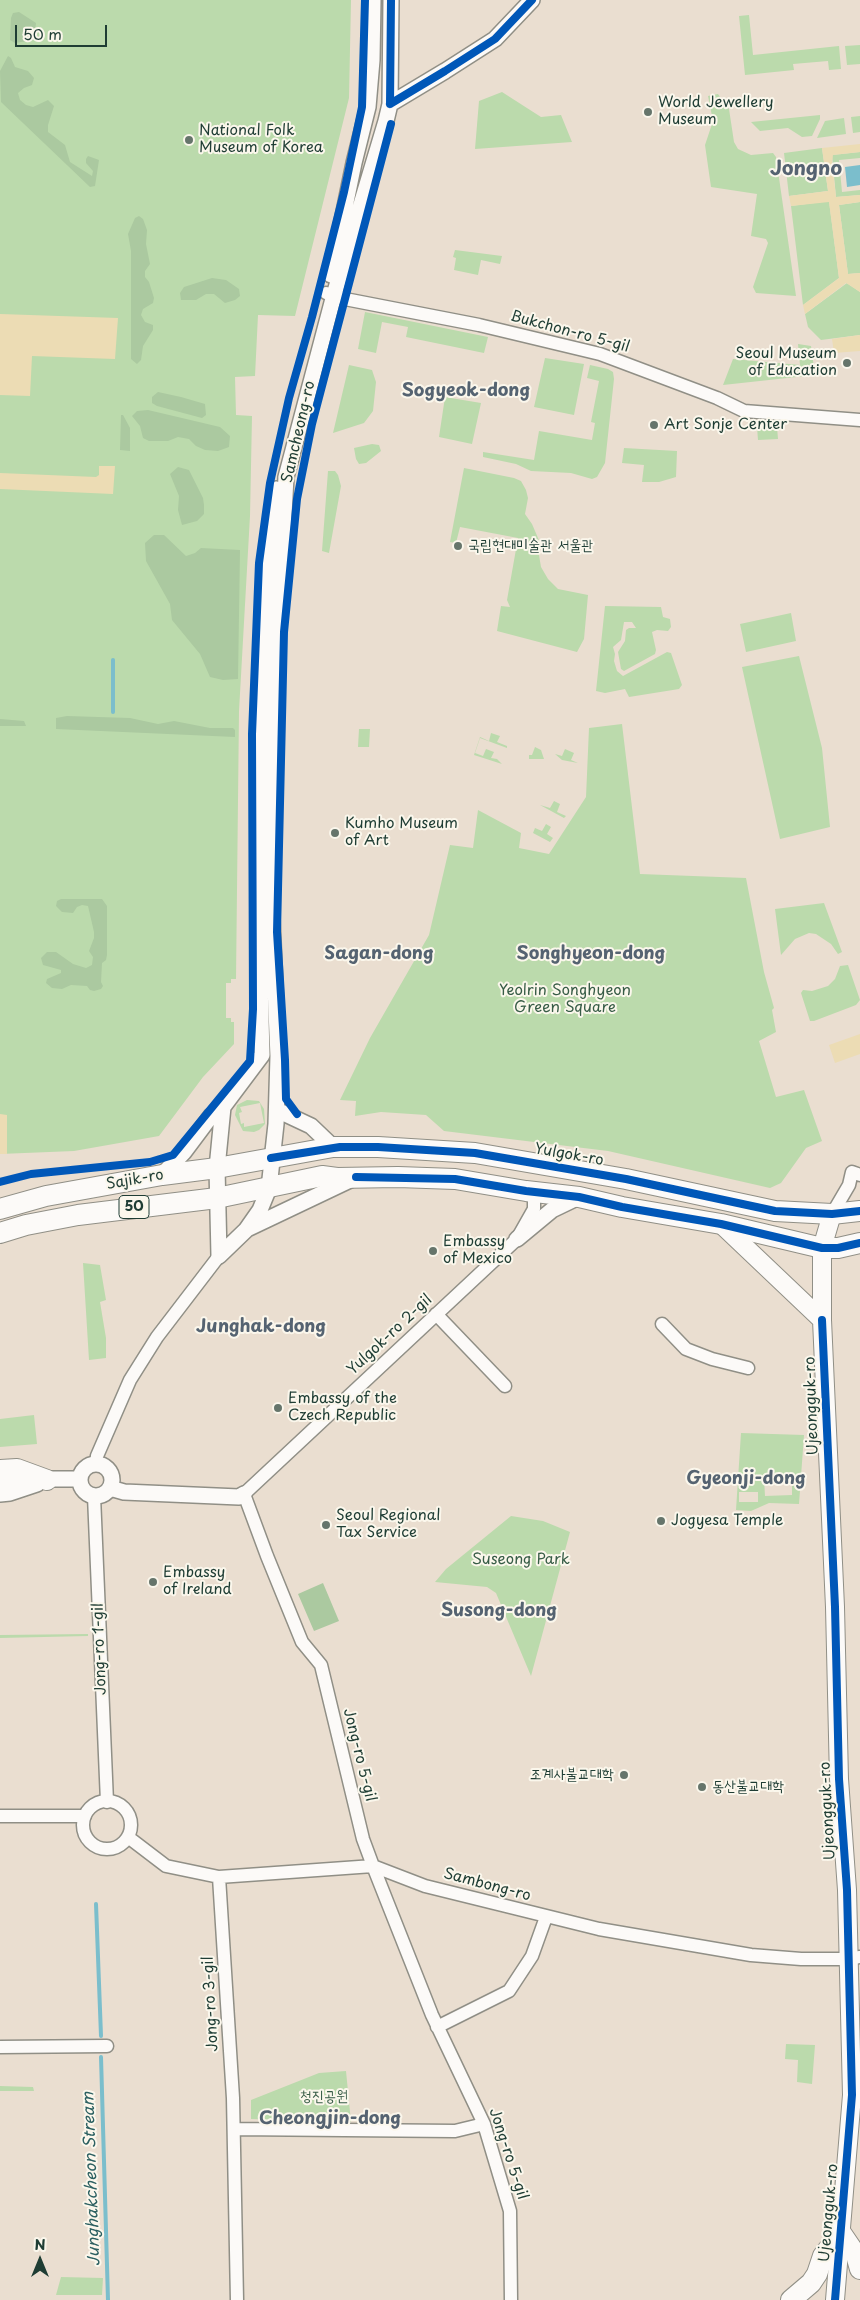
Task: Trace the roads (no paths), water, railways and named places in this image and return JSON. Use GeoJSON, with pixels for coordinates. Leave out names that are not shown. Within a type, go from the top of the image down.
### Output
{"type":"FeatureCollection","features":[{"type":"Feature","properties":{"kind":"main road","name":"Yulgok-ro"},"geometry":{"type":"LineString","coordinates":[[271,1158],[332,1147],[378,1147],[475,1153],[626,1179],[775,1211],[832,1214],[860,1211]]}},
{"type":"Feature","properties":{"kind":"main road","name":"Sajik-ro"},"geometry":{"type":"LineString","coordinates":[[0,1209],[46,1196],[271,1158]]}},
{"type":"Feature","properties":{"kind":"main road","name":"50"},"geometry":{"type":"LineString","coordinates":[[269,1188],[322,1176],[337,1178],[455,1179],[526,1191],[579,1197],[622,1207],[721,1224],[822,1248]]}},
{"type":"Feature","properties":{"kind":"main road","name":"Sajik-ro"},"geometry":{"type":"LineString","coordinates":[[0,1233],[26,1225],[78,1215],[217,1198],[269,1188]]}},
{"type":"Feature","properties":{"kind":"main road","name":"Ujeongguk-ro"},"geometry":{"type":"LineString","coordinates":[[832,1214],[822,1248],[822,1320],[854,1958],[852,2094],[835,2300]]}},
{"type":"Feature","properties":{"kind":"main road"},"geometry":{"type":"LineString","coordinates":[[721,1224],[822,1320]]}},
{"type":"Feature","properties":{"kind":"main road"},"geometry":{"type":"LineString","coordinates":[[822,1248],[858,1245]]}},
{"type":"Feature","properties":{"kind":"main road"},"geometry":{"type":"LineString","coordinates":[[0,1470],[17,1469],[47,1480]]}},
{"type":"Feature","properties":{"kind":"main road"},"geometry":{"type":"LineString","coordinates":[[791,2300],[811,2283],[817,2274],[823,2256],[842,2233],[856,2255],[860,2269]]}},
{"type":"Feature","properties":{"kind":"street","name":"Samcheong-ro"},"geometry":{"type":"LineString","coordinates":[[246,1230],[260,1210],[269,1188],[277,1110],[278,1056],[272,919],[271,759],[286,477],[330,294],[354,163],[368,107],[372,60],[373,0]]}},
{"type":"Feature","properties":{"kind":"street","name":"Samcheong-ro"},"geometry":{"type":"LineString","coordinates":[[162,1175],[184,1152],[211,1116],[223,1107],[262,1055],[259,946],[260,725],[272,522],[279,470],[330,294],[390,104],[391,0]]}},
{"type":"Feature","properties":{"kind":"street"},"geometry":{"type":"LineString","coordinates":[[390,104],[495,39],[532,0]]}},
{"type":"Feature","properties":{"kind":"street","name":"Bukchon-ro 5-gil"},"geometry":{"type":"LineString","coordinates":[[330,294],[479,325],[600,354],[717,398],[744,411],[860,420]]}},
{"type":"Feature","properties":{"kind":"street"},"geometry":{"type":"LineString","coordinates":[[219,1256],[217,1168],[223,1107]]}},
{"type":"Feature","properties":{"kind":"street"},"geometry":{"type":"LineString","coordinates":[[277,1110],[311,1126],[332,1147]]}},
{"type":"Feature","properties":{"kind":"street"},"geometry":{"type":"LineString","coordinates":[[832,1214],[856,1174]]}},
{"type":"Feature","properties":{"kind":"street"},"geometry":{"type":"LineString","coordinates":[[96,1464],[97,1456],[130,1380],[157,1337],[219,1256],[246,1230],[356,1177]]}},
{"type":"Feature","properties":{"kind":"street","name":"Yulgok-ro 2-gil"},"geometry":{"type":"LineString","coordinates":[[244,1494],[517,1239],[534,1208],[534,1199],[526,1191]]}},
{"type":"Feature","properties":{"kind":"street"},"geometry":{"type":"LineString","coordinates":[[517,1239],[552,1210],[579,1197]]}},
{"type":"Feature","properties":{"kind":"street"},"geometry":{"type":"LineString","coordinates":[[436,1314],[505,1386]]}},
{"type":"Feature","properties":{"kind":"street"},"geometry":{"type":"LineString","coordinates":[[662,1324],[686,1348],[712,1360],[748,1368]]}},
{"type":"Feature","properties":{"kind":"street"},"geometry":{"type":"LineString","coordinates":[[96,1464],[108,1470],[110,1486],[103,1494],[94,1496],[85,1492],[80,1479],[87,1467],[96,1464]]}},
{"type":"Feature","properties":{"kind":"street"},"geometry":{"type":"LineString","coordinates":[[0,1480],[80,1479]]}},
{"type":"Feature","properties":{"kind":"street"},"geometry":{"type":"LineString","coordinates":[[0,1494],[10,1493],[47,1480]]}},
{"type":"Feature","properties":{"kind":"street"},"geometry":{"type":"LineString","coordinates":[[110,1486],[238,1490],[244,1494]]}},
{"type":"Feature","properties":{"kind":"street","name":"Jong-ro 5-gil"},"geometry":{"type":"LineString","coordinates":[[244,1494],[302,1642],[321,1665],[363,1839],[373,1866],[437,2027],[484,2124],[510,2211],[511,2300]]}},
{"type":"Feature","properties":{"kind":"street","name":"Jong-ro 1-gil"},"geometry":{"type":"LineString","coordinates":[[94,1496],[107,1802]]}},
{"type":"Feature","properties":{"kind":"street"},"geometry":{"type":"LineString","coordinates":[[107,1802],[117,1804],[129,1816],[131,1823],[128,1838],[113,1849],[99,1848],[92,1844],[84,1832],[84,1816],[90,1807],[107,1802]]}},
{"type":"Feature","properties":{"kind":"street"},"geometry":{"type":"LineString","coordinates":[[0,1816],[84,1816]]}},
{"type":"Feature","properties":{"kind":"street","name":"Sambong-ro"},"geometry":{"type":"LineString","coordinates":[[128,1838],[166,1866],[219,1877],[373,1866],[425,1886],[599,1929],[751,1954],[801,1959],[854,1958]]}},
{"type":"Feature","properties":{"kind":"street","name":"Jong-ro 3-gil"},"geometry":{"type":"LineString","coordinates":[[219,1877],[234,2129],[238,2300]]}},
{"type":"Feature","properties":{"kind":"street"},"geometry":{"type":"LineString","coordinates":[[437,2027],[508,1991],[532,1956],[546,1917]]}},
{"type":"Feature","properties":{"kind":"street"},"geometry":{"type":"LineString","coordinates":[[0,2047],[107,2046]]}},
{"type":"Feature","properties":{"kind":"street"},"geometry":{"type":"LineString","coordinates":[[234,2129],[456,2131],[484,2124]]}},
{"type":"Feature","properties":{"kind":"water"},"geometry":{"type":"Polygon","coordinates":[[[860,165],[860,185],[847,187],[845,167],[860,165]]]}},
{"type":"Feature","properties":{"kind":"waterway"},"geometry":{"type":"LineString","coordinates":[[113,660],[113,712]]}},
{"type":"Feature","properties":{"kind":"waterway","name":"Junghakcheon Stream"},"geometry":{"type":"LineString","coordinates":[[96,1904],[101,2036]]}},
{"type":"Feature","properties":{"kind":"waterway","name":"Junghakcheon Stream"},"geometry":{"type":"LineString","coordinates":[[101,2057],[108,2300]]}},
{"type":"Feature","properties":{"kind":"place","name":"World Jewellery Museum"},"geometry":{"type":"Point","coordinates":[648,112]}},
{"type":"Feature","properties":{"kind":"place","name":"National Folk Museum of Korea"},"geometry":{"type":"Point","coordinates":[189,140]}},
{"type":"Feature","properties":{"kind":"place","name":"Seoul Museum of Education"},"geometry":{"type":"Point","coordinates":[847,363]}},
{"type":"Feature","properties":{"kind":"place","name":"Art Sonje Center"},"geometry":{"type":"Point","coordinates":[654,425]}},
{"type":"Feature","properties":{"kind":"place","name":"국립현대미술관 서울관"},"geometry":{"type":"Point","coordinates":[458,546]}},
{"type":"Feature","properties":{"kind":"place","name":"Kumho Museum of Art"},"geometry":{"type":"Point","coordinates":[335,833]}},
{"type":"Feature","properties":{"kind":"place","name":"Embassy of Mexico"},"geometry":{"type":"Point","coordinates":[433,1251]}},
{"type":"Feature","properties":{"kind":"place","name":"Embassy of the Czech Republic"},"geometry":{"type":"Point","coordinates":[278,1408]}},
{"type":"Feature","properties":{"kind":"place","name":"Jogyesa Temple"},"geometry":{"type":"Point","coordinates":[661,1521]}},
{"type":"Feature","properties":{"kind":"place","name":"Seoul Regional Tax Service"},"geometry":{"type":"Point","coordinates":[326,1525]}},
{"type":"Feature","properties":{"kind":"place","name":"Embassy of Ireland"},"geometry":{"type":"Point","coordinates":[153,1582]}},
{"type":"Feature","properties":{"kind":"place","name":"조계사불교대학"},"geometry":{"type":"Point","coordinates":[624,1775]}},
{"type":"Feature","properties":{"kind":"place","name":"동산불교대학"},"geometry":{"type":"Point","coordinates":[702,1787]}},
{"type":"Feature","properties":{"kind":"district","name":"Jongno"},"geometry":{"type":"Point","coordinates":[806,169]}},
{"type":"Feature","properties":{"kind":"district","name":"Sogyeok-dong"},"geometry":{"type":"Point","coordinates":[466,391]}},
{"type":"Feature","properties":{"kind":"district","name":"Sagan-dong"},"geometry":{"type":"Point","coordinates":[379,954]}},
{"type":"Feature","properties":{"kind":"district","name":"Songhyeon-dong"},"geometry":{"type":"Point","coordinates":[591,954]}},
{"type":"Feature","properties":{"kind":"district","name":"Junghak-dong"},"geometry":{"type":"Point","coordinates":[261,1327]}},
{"type":"Feature","properties":{"kind":"district","name":"Gyeonji-dong"},"geometry":{"type":"Point","coordinates":[746,1479]}},
{"type":"Feature","properties":{"kind":"district","name":"Susong-dong"},"geometry":{"type":"Point","coordinates":[499,1611]}},
{"type":"Feature","properties":{"kind":"district","name":"Cheongjin-dong"},"geometry":{"type":"Point","coordinates":[330,2119]}},
{"type":"Feature","properties":{"kind":"park label","name":"Yeolrin Songhyeon Green Square"},"geometry":{"type":"Point","coordinates":[565,1000]}},
{"type":"Feature","properties":{"kind":"park label","name":"Suseong Park"},"geometry":{"type":"Point","coordinates":[521,1560]}},
{"type":"Feature","properties":{"kind":"park label","name":"청진공원"},"geometry":{"type":"Point","coordinates":[324,2097]}}]}
